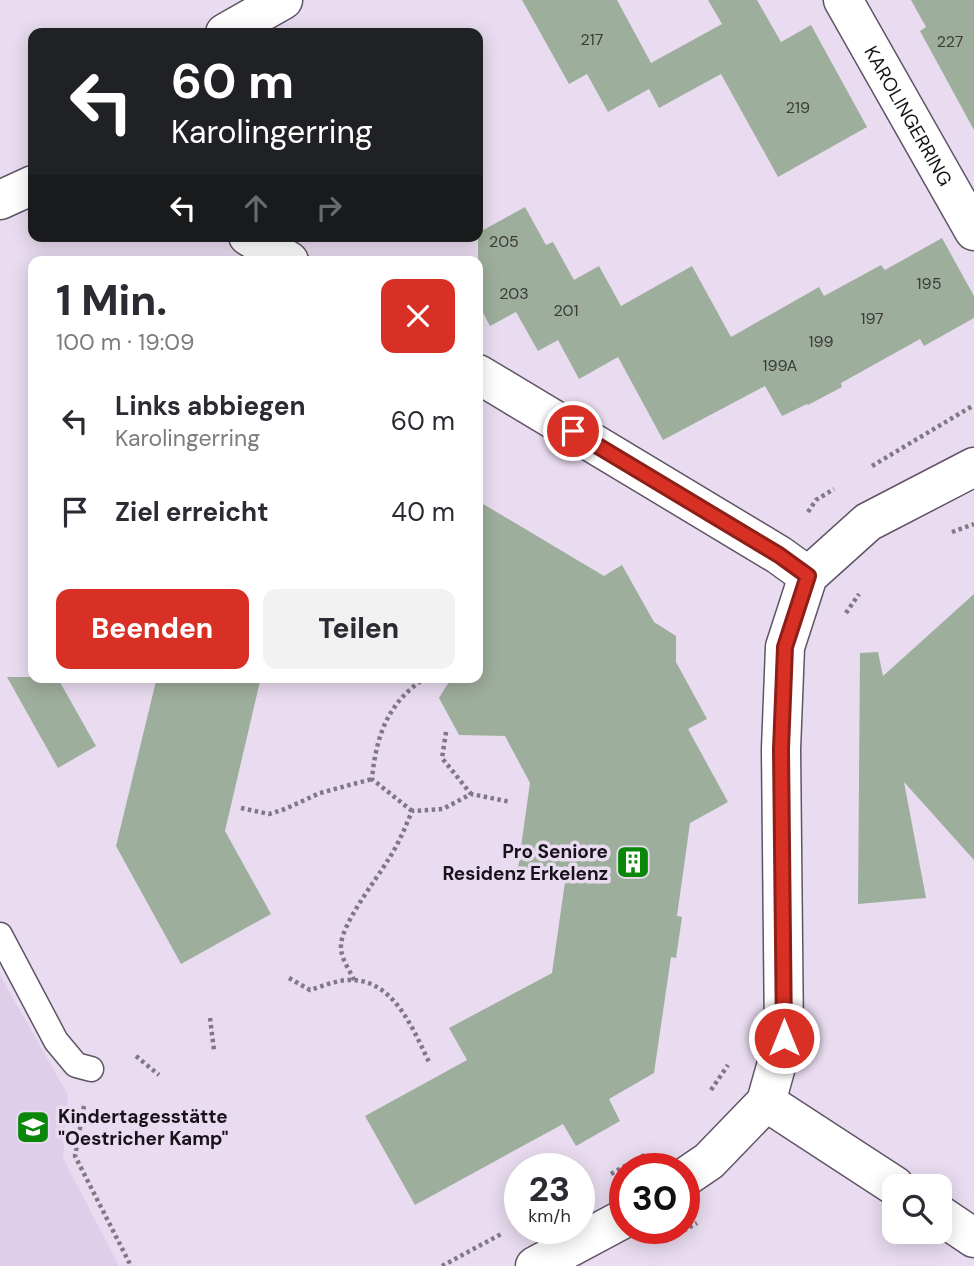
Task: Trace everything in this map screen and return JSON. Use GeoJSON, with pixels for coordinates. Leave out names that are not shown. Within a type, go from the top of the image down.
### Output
{"type":"FeatureCollection","features":[{"type":"Feature","properties":{"kind":"street"},"geometry":{"type":"LineString","coordinates":[[234,28],[283,0]]}},
{"type":"Feature","properties":{"kind":"street","name":"KAROLINGERRING"},"geometry":{"type":"LineString","coordinates":[[843,0],[974,231]]}},
{"type":"Feature","properties":{"kind":"street"},"geometry":{"type":"LineString","coordinates":[[0,200],[28,187]]}},
{"type":"Feature","properties":{"kind":"street"},"geometry":{"type":"LineString","coordinates":[[258,242],[281,256]]}},
{"type":"Feature","properties":{"kind":"street"},"geometry":{"type":"LineString","coordinates":[[483,377],[779,555],[808,576]]}},
{"type":"Feature","properties":{"kind":"street"},"geometry":{"type":"LineString","coordinates":[[700,1167],[766,1102],[784,1038],[781,749],[785,647],[808,576],[868,522],[974,467]]}},
{"type":"Feature","properties":{"kind":"street"},"geometry":{"type":"LineString","coordinates":[[766,1102],[882,1178]]}},
{"type":"Feature","properties":{"kind":"street"},"geometry":{"type":"LineString","coordinates":[[952,1223],[974,1238]]}},
{"type":"Feature","properties":{"kind":"street"},"geometry":{"type":"LineString","coordinates":[[536,1266],[609,1227]]}},
{"type":"Feature","properties":{"kind":"lane"},"geometry":{"type":"LineString","coordinates":[[0,934],[56,1041],[76,1065],[91,1069]]}},
{"type":"Feature","properties":{"kind":"path"},"geometry":{"type":"LineString","coordinates":[[372,779],[373,761],[386,718],[402,696],[419,683]]}},
{"type":"Feature","properties":{"kind":"path"},"geometry":{"type":"LineString","coordinates":[[446,732],[442,758],[471,794]]}},
{"type":"Feature","properties":{"kind":"path"},"geometry":{"type":"LineString","coordinates":[[241,808],[269,814],[320,793],[372,779]]}},
{"type":"Feature","properties":{"kind":"path"},"geometry":{"type":"LineString","coordinates":[[372,779],[412,811],[443,809],[471,794],[511,802]]}},
{"type":"Feature","properties":{"kind":"path"},"geometry":{"type":"LineString","coordinates":[[354,980],[342,955],[340,943],[352,917],[388,862],[412,811]]}},
{"type":"Feature","properties":{"kind":"path"},"geometry":{"type":"LineString","coordinates":[[289,978],[310,990],[335,982],[354,980],[373,986],[390,996],[406,1016],[430,1064]]}},
{"type":"Feature","properties":{"kind":"path"},"geometry":{"type":"LineString","coordinates":[[210,1018],[214,1050]]}},
{"type":"Feature","properties":{"kind":"path"},"geometry":{"type":"LineString","coordinates":[[136,1056],[159,1075]]}},
{"type":"Feature","properties":{"kind":"path"},"geometry":{"type":"LineString","coordinates":[[91,1069],[75,1156],[131,1266]]}},
{"type":"Feature","properties":{"kind":"path"},"geometry":{"type":"LineString","coordinates":[[442,1266],[504,1233]]}},
{"type":"Feature","properties":{"kind":"shaded area","name":"Kindertagesstätte \"Oestricher Kamp\""},"geometry":{"type":"Polygon","coordinates":[[[0,975],[68,1095],[63,1158],[119,1266],[0,1266],[0,975]]]}},
{"type":"Feature","properties":{"kind":"building"},"geometry":{"type":"Polygon","coordinates":[[[522,0],[617,0],[651,63],[722,24],[708,0],[757,0],[781,42],[811,25],[867,127],[778,177],[721,74],[659,108],[649,89],[608,112],[587,74],[569,84],[522,0]]]}},
{"type":"Feature","properties":{"kind":"building"},"geometry":{"type":"Polygon","coordinates":[[[911,0],[974,0],[974,130],[920,31],[926,27],[911,0]]]}},
{"type":"Feature","properties":{"kind":"building"},"geometry":{"type":"Polygon","coordinates":[[[525,207],[546,245],[553,242],[574,280],[599,266],[621,306],[692,266],[731,337],[819,287],[824,296],[881,265],[885,270],[942,238],[974,296],[974,318],[924,346],[920,339],[841,383],[842,387],[782,416],[765,386],[663,440],[618,357],[579,379],[558,340],[538,351],[516,312],[490,326],[483,313],[483,256],[478,256],[478,242],[483,242],[483,230],[525,207]]]}},
{"type":"Feature","properties":{"kind":"building","name":"Pro Seniore Residenz Erkelenz"},"geometry":{"type":"Polygon","coordinates":[[[483,504],[604,576],[622,565],[654,622],[676,636],[676,662],[707,719],[688,729],[728,802],[690,823],[677,916],[682,917],[676,958],[671,957],[654,1073],[609,1099],[620,1121],[576,1146],[563,1124],[510,1153],[504,1153],[504,1156],[415,1205],[365,1116],[467,1060],[449,1028],[552,973],[566,875],[518,868],[530,783],[505,736],[459,735],[439,698],[448,683],[483,683],[483,504]]]}},
{"type":"Feature","properties":{"kind":"building"},"geometry":{"type":"Polygon","coordinates":[[[974,594],[974,860],[904,782],[926,898],[858,904],[860,653],[878,652],[883,676],[974,594]]]}},
{"type":"Feature","properties":{"kind":"building"},"geometry":{"type":"Polygon","coordinates":[[[7,677],[28,677],[28,683],[60,683],[96,746],[58,768],[7,677]]]}},
{"type":"Feature","properties":{"kind":"building"},"geometry":{"type":"Polygon","coordinates":[[[156,683],[260,683],[225,831],[271,914],[181,964],[116,846],[156,683]]]}},
{"type":"Feature","properties":{"kind":"place","name":"Pro Seniore Residenz Erkelenz"},"geometry":{"type":"Point","coordinates":[633,862]}},
{"type":"Feature","properties":{"kind":"place","name":"Kindertagesstätte \"Oestricher Kamp\""},"geometry":{"type":"Point","coordinates":[33,1127]}},
{"type":"Feature","properties":{"kind":"route"},"geometry":{"type":"LineString","coordinates":[[573,431],[779,555],[808,576],[785,647],[781,749],[784,1038]]}}]}
